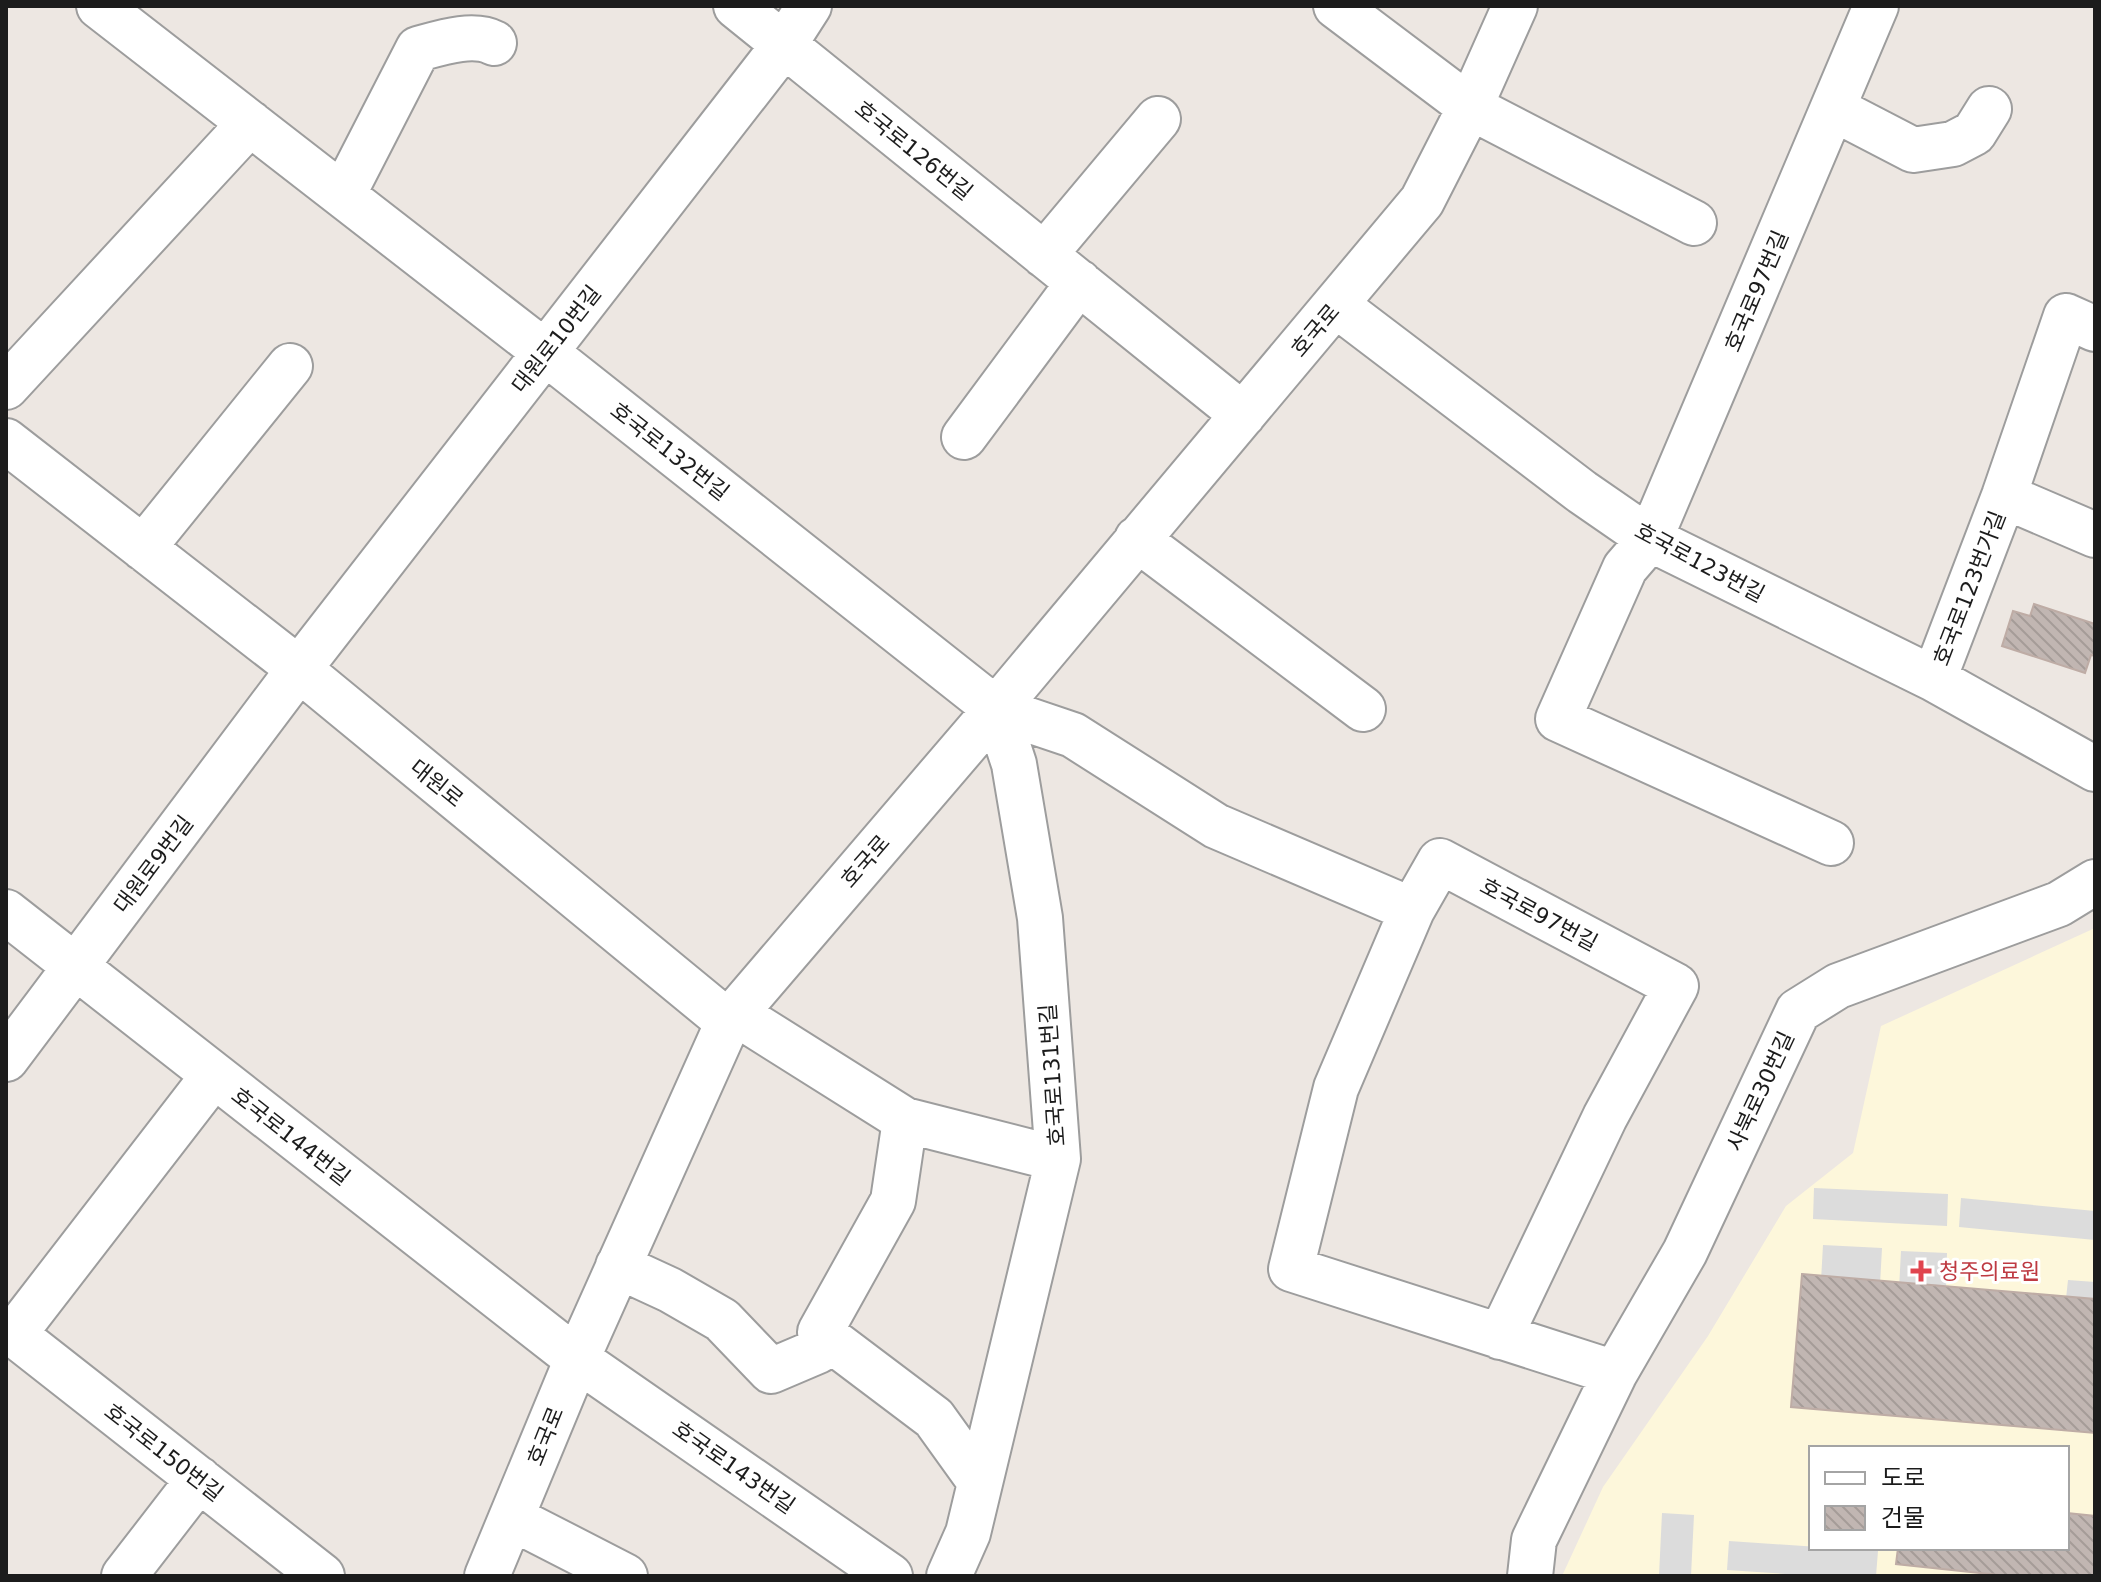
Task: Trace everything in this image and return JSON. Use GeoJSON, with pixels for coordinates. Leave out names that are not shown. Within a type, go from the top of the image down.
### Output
{"type":"FeatureCollection","features":[{"type":"Feature","properties":{"kind":"street","name":"호국로132번길"},"geometry":{"type":"LineString","coordinates":[[99,6],[546,353],[996,709]]}},
{"type":"Feature","properties":{"kind":"street","name":"호국로126번길"},"geometry":{"type":"LineString","coordinates":[[736,6],[1243,415]]}},
{"type":"Feature","properties":{"kind":"street","name":"대원로10번길"},"geometry":{"type":"LineString","coordinates":[[299,669],[784,45],[809,6]]}},
{"type":"Feature","properties":{"kind":"street"},"geometry":{"type":"LineString","coordinates":[[1336,6],[1470,107],[1694,223]]}},
{"type":"Feature","properties":{"kind":"street","name":"호국로"},"geometry":{"type":"LineString","coordinates":[[487,1576],[577,1359],[731,1018],[996,709],[1422,201],[1470,107],[1515,6]]}},
{"type":"Feature","properties":{"kind":"street","name":"호국로97번길"},"geometry":{"type":"LineString","coordinates":[[1831,843],[1558,719],[1625,568],[1650,539],[1876,6]]}},
{"type":"Feature","properties":{"kind":"street"},"geometry":{"type":"LineString","coordinates":[[343,195],[418,49],[448,41],[485,38],[494,43]]}},
{"type":"Feature","properties":{"kind":"street"},"geometry":{"type":"LineString","coordinates":[[1834,109],[1913,150],[1953,144],[1974,133],[1989,109]]}},
{"type":"Feature","properties":{"kind":"street"},"geometry":{"type":"LineString","coordinates":[[1044,255],[1158,119]]}},
{"type":"Feature","properties":{"kind":"street"},"geometry":{"type":"LineString","coordinates":[[6,387],[250,123]]}},
{"type":"Feature","properties":{"kind":"street"},"geometry":{"type":"LineString","coordinates":[[964,437],[1079,282]]}},
{"type":"Feature","properties":{"kind":"street","name":"호국로123번길"},"geometry":{"type":"LineString","coordinates":[[1336,305],[1582,492],[1650,539],[1934,679],[2095,769]]}},
{"type":"Feature","properties":{"kind":"street","name":"호국로123번가길"},"geometry":{"type":"LineString","coordinates":[[1934,679],[2004,496],[2066,316],[2095,329]]}},
{"type":"Feature","properties":{"kind":"street"},"geometry":{"type":"LineString","coordinates":[[143,548],[290,366]]}},
{"type":"Feature","properties":{"kind":"street","name":"대원로"},"geometry":{"type":"LineString","coordinates":[[6,441],[299,669],[731,1018]]}},
{"type":"Feature","properties":{"kind":"street","name":"호국로123번가길"},"geometry":{"type":"LineString","coordinates":[[2004,496],[2095,535]]}},
{"type":"Feature","properties":{"kind":"street"},"geometry":{"type":"LineString","coordinates":[[1137,539],[1363,709]]}},
{"type":"Feature","properties":{"kind":"street","name":"대원로9번길"},"geometry":{"type":"LineString","coordinates":[[6,1059],[299,669]]}},
{"type":"Feature","properties":{"kind":"street"},"geometry":{"type":"LineString","coordinates":[[996,709],[1073,735],[1216,826],[1412,910]]}},
{"type":"Feature","properties":{"kind":"street","name":"호국로131번길"},"geometry":{"type":"LineString","coordinates":[[949,1576],[968,1533],[1058,1159],[1038,904],[1014,764],[996,709]]}},
{"type":"Feature","properties":{"kind":"street","name":"호국로97번길"},"geometry":{"type":"LineString","coordinates":[[1440,861],[1676,986],[1605,1117],[1500,1337],[1291,1269],[1336,1088],[1412,910],[1440,861]]}},
{"type":"Feature","properties":{"kind":"street","name":"사북로30번길"},"geometry":{"type":"LineString","coordinates":[[1530,1576],[1534,1540],[1615,1373],[1685,1252],[1798,1011],[1838,986],[2059,904],[2095,882]]}},
{"type":"Feature","properties":{"kind":"street","name":"호국로144번길"},"geometry":{"type":"LineString","coordinates":[[6,912],[577,1359]]}},
{"type":"Feature","properties":{"kind":"street"},"geometry":{"type":"LineString","coordinates":[[731,1018],[905,1120],[1058,1159]]}},
{"type":"Feature","properties":{"kind":"street"},"geometry":{"type":"LineString","coordinates":[[10,1331],[214,1075]]}},
{"type":"Feature","properties":{"kind":"street"},"geometry":{"type":"LineString","coordinates":[[905,1120],[893,1201],[820,1332],[934,1418],[980,1482]]}},
{"type":"Feature","properties":{"kind":"street"},"geometry":{"type":"LineString","coordinates":[[618,1266],[670,1290],[722,1320],[771,1371],[818,1351],[829,1339]]}},
{"type":"Feature","properties":{"kind":"street","name":"호국로150번길"},"geometry":{"type":"LineString","coordinates":[[10,1331],[322,1576]]}},
{"type":"Feature","properties":{"kind":"street"},"geometry":{"type":"LineString","coordinates":[[1500,1337],[1615,1373]]}},
{"type":"Feature","properties":{"kind":"street","name":"호국로143번길"},"geometry":{"type":"LineString","coordinates":[[577,1359],[890,1576]]}},
{"type":"Feature","properties":{"kind":"street"},"geometry":{"type":"LineString","coordinates":[[124,1576],[199,1479]]}},
{"type":"Feature","properties":{"kind":"street"},"geometry":{"type":"LineString","coordinates":[[512,1518],[625,1576]]}},
{"type":"Feature","properties":{"kind":"shaded area","name":"청주의료원"},"geometry":{"type":"Polygon","coordinates":[[[2095,928],[2095,1576],[1562,1576],[1603,1487],[1708,1336],[1786,1206],[1853,1153],[1881,1026],[2095,928]]]}},
{"type":"Feature","properties":{"kind":"shaded area"},"geometry":{"type":"Polygon","coordinates":[[[1814,1188],[1948,1194],[1947,1226],[1813,1219],[1814,1188]]]}},
{"type":"Feature","properties":{"kind":"shaded area"},"geometry":{"type":"Polygon","coordinates":[[[1961,1198],[2095,1211],[2095,1240],[1959,1227],[1961,1198]]]}},
{"type":"Feature","properties":{"kind":"shaded area"},"geometry":{"type":"Polygon","coordinates":[[[1823,1245],[1882,1248],[1880,1285],[1821,1281],[1823,1245]]]}},
{"type":"Feature","properties":{"kind":"shaded area"},"geometry":{"type":"Polygon","coordinates":[[[1901,1251],[1947,1253],[1946,1290],[1899,1289],[1901,1251]]]}},
{"type":"Feature","properties":{"kind":"shaded area"},"geometry":{"type":"Polygon","coordinates":[[[2068,1280],[2095,1282],[2095,1311],[2065,1308],[2068,1280]]]}},
{"type":"Feature","properties":{"kind":"shaded area"},"geometry":{"type":"Polygon","coordinates":[[[1662,1513],[1694,1515],[1691,1576],[1659,1576],[1662,1513]]]}},
{"type":"Feature","properties":{"kind":"shaded area"},"geometry":{"type":"Polygon","coordinates":[[[1729,1541],[1809,1546],[1809,1550],[1878,1551],[1876,1576],[1815,1576],[1727,1570],[1729,1541]]]}},
{"type":"Feature","properties":{"kind":"building"},"geometry":{"type":"Polygon","coordinates":[[[2034,604],[2095,624],[2095,656],[2091,655],[2085,673],[2002,646],[2013,611],[2030,616],[2034,604]]]}},
{"type":"Feature","properties":{"kind":"building"},"geometry":{"type":"Polygon","coordinates":[[[1802,1274],[2095,1299],[2095,1433],[1791,1407],[1802,1274]]]}},
{"type":"Feature","properties":{"kind":"building"},"geometry":{"type":"Polygon","coordinates":[[[2069,1513],[2095,1516],[2095,1576],[2008,1576],[1896,1564],[1898,1550],[2069,1550],[2069,1513]]]}},
{"type":"Feature","properties":{"kind":"place","name":"청주의료원"},"geometry":{"type":"Point","coordinates":[1921,1271]}}]}
